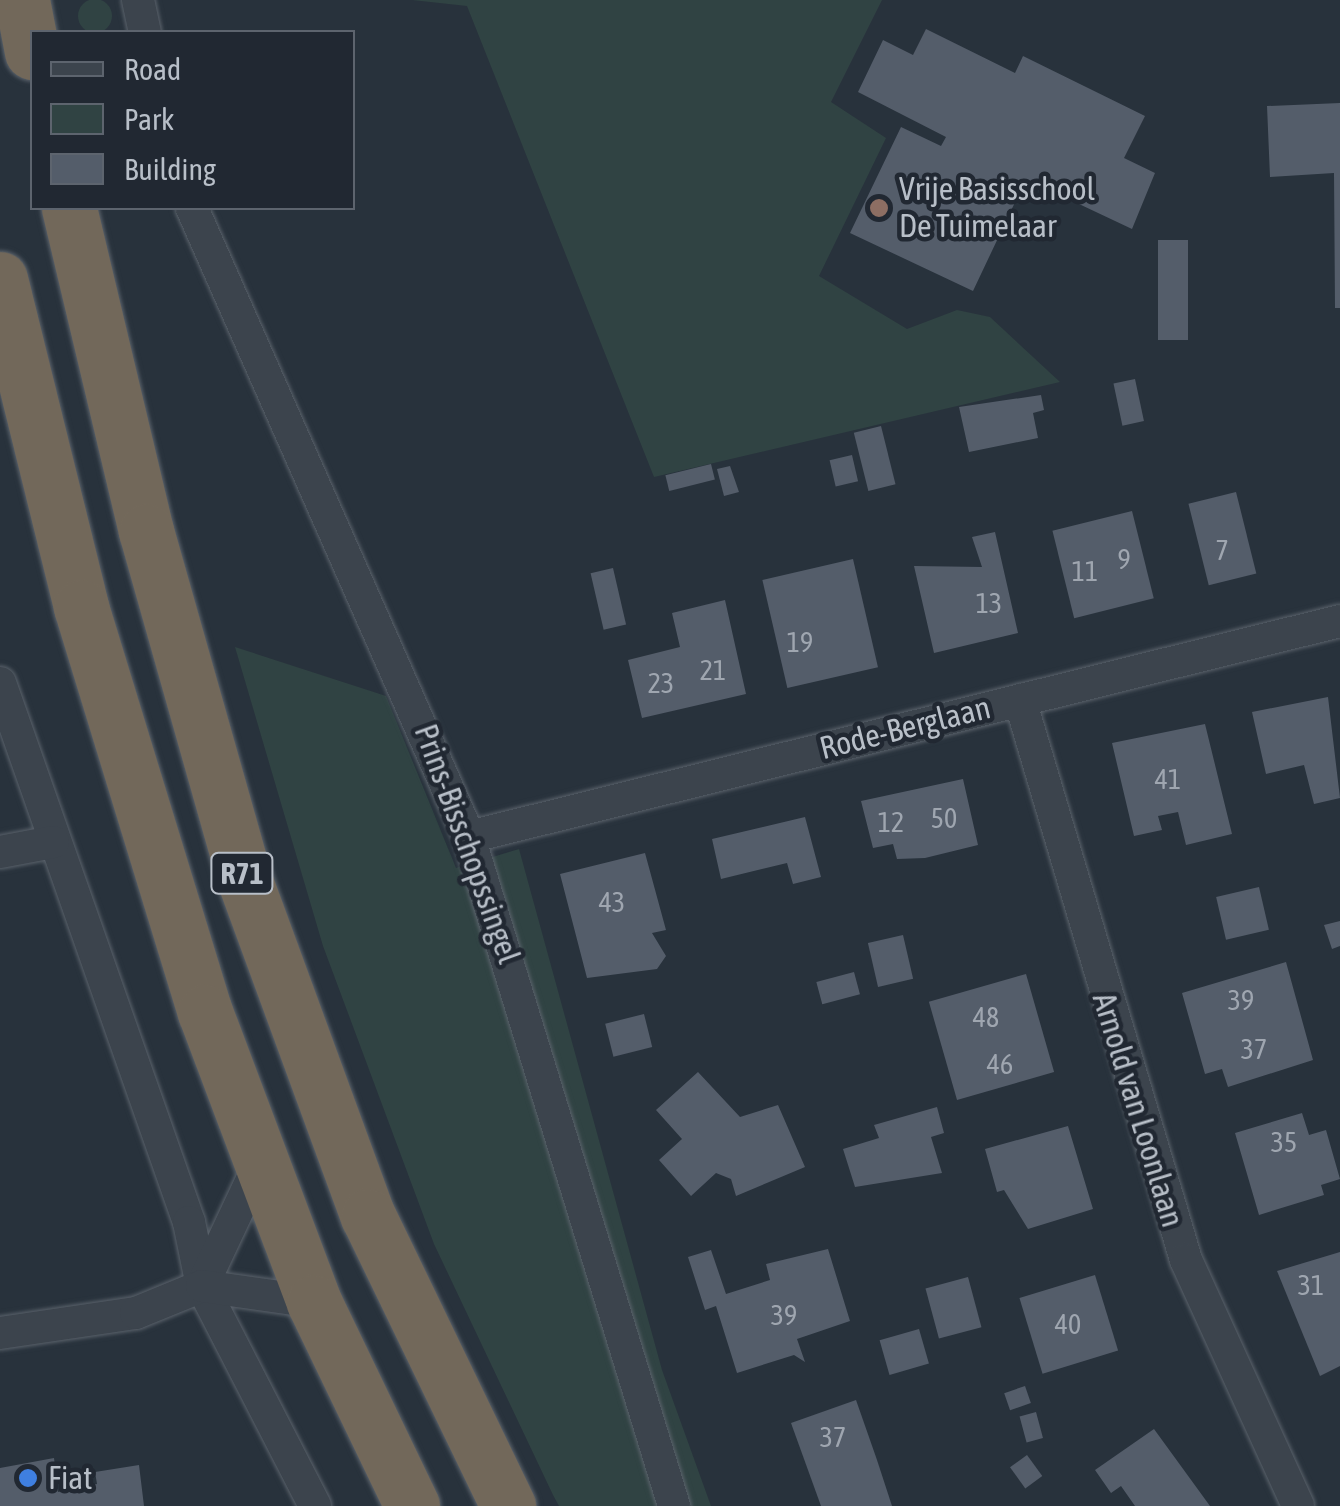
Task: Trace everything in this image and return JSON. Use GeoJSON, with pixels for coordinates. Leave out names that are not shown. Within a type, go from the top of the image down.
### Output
{"type":"FeatureCollection","features":[{"type":"Feature","properties":{"kind":"highway"},"geometry":{"type":"LineString","coordinates":[[22,0],[30,42]]}},
{"type":"Feature","properties":{"kind":"highway","name":"R71"},"geometry":{"type":"LineString","coordinates":[[69,210],[146,531],[244,878],[368,1216],[508,1506]]}},
{"type":"Feature","properties":{"kind":"highway","name":"R71"},"geometry":{"type":"LineString","coordinates":[[0,279],[122,751],[260,1163],[314,1302],[412,1506]]}},
{"type":"Feature","properties":{"kind":"street"},"geometry":{"type":"LineString","coordinates":[[138,0],[145,30]]}},
{"type":"Feature","properties":{"kind":"street","name":"Prins-Bisschopssingel"},"geometry":{"type":"LineString","coordinates":[[193,210],[469,836],[674,1506]]}},
{"type":"Feature","properties":{"kind":"street","name":"Rode-Berglaan"},"geometry":{"type":"LineString","coordinates":[[469,836],[1340,620]]}},
{"type":"Feature","properties":{"kind":"street"},"geometry":{"type":"LineString","coordinates":[[0,683],[190,1222],[202,1286],[315,1506]]}},
{"type":"Feature","properties":{"kind":"street","name":"Arnold van Loonlaan"},"geometry":{"type":"LineString","coordinates":[[1020,700],[1186,1260],[1298,1506]]}},
{"type":"Feature","properties":{"kind":"street"},"geometry":{"type":"LineString","coordinates":[[0,852],[53,842]]}},
{"type":"Feature","properties":{"kind":"street"},"geometry":{"type":"LineString","coordinates":[[202,1286],[260,1163]]}},
{"type":"Feature","properties":{"kind":"street"},"geometry":{"type":"LineString","coordinates":[[0,1333],[136,1313],[202,1286],[314,1302]]}},
{"type":"Feature","properties":{"kind":"green space"},"geometry":{"type":"Polygon","coordinates":[[[88,0],[102,0],[111,9],[111,23],[104,30],[86,30],[79,23],[79,9],[88,0]]]}},
{"type":"Feature","properties":{"kind":"green space"},"geometry":{"type":"Polygon","coordinates":[[[412,0],[882,0],[831,102],[886,138],[819,276],[907,329],[957,310],[990,317],[1060,382],[654,477],[467,6],[412,0]]]}},
{"type":"Feature","properties":{"kind":"green space"},"geometry":{"type":"Polygon","coordinates":[[[235,647],[386,696],[456,868],[519,849],[662,1370],[711,1506],[559,1506],[434,1244],[323,946],[235,647]]]}},
{"type":"Feature","properties":{"kind":"building"},"geometry":{"type":"Polygon","coordinates":[[[926,29],[1015,73],[1023,56],[1145,116],[1124,158],[1155,173],[1132,229],[1026,179],[973,291],[850,233],[901,127],[941,146],[946,137],[858,92],[883,40],[913,55],[926,29]]]}},
{"type":"Feature","properties":{"kind":"building"},"geometry":{"type":"Polygon","coordinates":[[[1340,103],[1340,308],[1335,308],[1334,173],[1270,177],[1267,106],[1340,103]]]}},
{"type":"Feature","properties":{"kind":"building"},"geometry":{"type":"Polygon","coordinates":[[[1158,240],[1188,240],[1188,340],[1158,340],[1158,240]]]}},
{"type":"Feature","properties":{"kind":"building"},"geometry":{"type":"Polygon","coordinates":[[[1135,379],[1144,421],[1122,426],[1113,384],[1135,379]]]}},
{"type":"Feature","properties":{"kind":"building"},"geometry":{"type":"Polygon","coordinates":[[[1041,395],[1044,410],[1033,413],[1038,438],[969,452],[959,407],[1041,395]]]}},
{"type":"Feature","properties":{"kind":"building"},"geometry":{"type":"Polygon","coordinates":[[[881,426],[896,484],[868,491],[854,433],[881,426]]]}},
{"type":"Feature","properties":{"kind":"building"},"geometry":{"type":"Polygon","coordinates":[[[852,455],[858,481],[836,486],[830,460],[852,455]]]}},
{"type":"Feature","properties":{"kind":"building"},"geometry":{"type":"Polygon","coordinates":[[[711,464],[715,480],[669,491],[665,475],[711,464]]]}},
{"type":"Feature","properties":{"kind":"building"},"geometry":{"type":"Polygon","coordinates":[[[730,466],[739,492],[724,496],[717,469],[730,466]]]}},
{"type":"Feature","properties":{"kind":"building"},"geometry":{"type":"Polygon","coordinates":[[[1236,492],[1256,574],[1209,585],[1188,504],[1236,492]]]}},
{"type":"Feature","properties":{"kind":"building"},"geometry":{"type":"Polygon","coordinates":[[[1132,511],[1154,598],[1074,618],[1052,531],[1132,511]]]}},
{"type":"Feature","properties":{"kind":"building"},"geometry":{"type":"Polygon","coordinates":[[[995,532],[1018,633],[934,653],[914,566],[982,567],[972,537],[995,532]]]}},
{"type":"Feature","properties":{"kind":"building"},"geometry":{"type":"Polygon","coordinates":[[[853,559],[878,667],[787,688],[762,580],[853,559]]]}},
{"type":"Feature","properties":{"kind":"building"},"geometry":{"type":"Polygon","coordinates":[[[613,568],[626,625],[604,630],[591,573],[613,568]]]}},
{"type":"Feature","properties":{"kind":"building"},"geometry":{"type":"Polygon","coordinates":[[[725,600],[746,694],[642,718],[628,660],[680,647],[672,613],[725,600]]]}},
{"type":"Feature","properties":{"kind":"building"},"geometry":{"type":"Polygon","coordinates":[[[1328,697],[1340,798],[1314,804],[1304,765],[1266,774],[1252,712],[1328,697]]]}},
{"type":"Feature","properties":{"kind":"building"},"geometry":{"type":"Polygon","coordinates":[[[1205,724],[1232,834],[1186,845],[1178,812],[1158,816],[1162,830],[1134,836],[1112,743],[1205,724]]]}},
{"type":"Feature","properties":{"kind":"building"},"geometry":{"type":"Polygon","coordinates":[[[963,779],[978,845],[925,858],[897,859],[893,844],[873,848],[861,801],[963,779]]]}},
{"type":"Feature","properties":{"kind":"building"},"geometry":{"type":"Polygon","coordinates":[[[805,817],[821,877],[793,884],[787,863],[721,879],[712,839],[805,817]]]}},
{"type":"Feature","properties":{"kind":"building"},"geometry":{"type":"Polygon","coordinates":[[[645,853],[666,930],[652,933],[666,956],[657,969],[587,978],[560,874],[645,853]]]}},
{"type":"Feature","properties":{"kind":"building"},"geometry":{"type":"Polygon","coordinates":[[[1259,887],[1269,930],[1226,940],[1216,897],[1259,887]]]}},
{"type":"Feature","properties":{"kind":"building"},"geometry":{"type":"Polygon","coordinates":[[[1340,921],[1340,946],[1332,949],[1324,925],[1340,921]]]}},
{"type":"Feature","properties":{"kind":"building"},"geometry":{"type":"Polygon","coordinates":[[[903,935],[913,979],[878,987],[868,943],[903,935]]]}},
{"type":"Feature","properties":{"kind":"building"},"geometry":{"type":"Polygon","coordinates":[[[1286,962],[1313,1060],[1228,1087],[1222,1069],[1205,1074],[1182,993],[1286,962]]]}},
{"type":"Feature","properties":{"kind":"building"},"geometry":{"type":"Polygon","coordinates":[[[854,972],[860,994],[822,1004],[816,982],[854,972]]]}},
{"type":"Feature","properties":{"kind":"building"},"geometry":{"type":"Polygon","coordinates":[[[1026,974],[1054,1072],[957,1100],[929,1002],[1026,974]]]}},
{"type":"Feature","properties":{"kind":"building"},"geometry":{"type":"Polygon","coordinates":[[[644,1014],[652,1047],[613,1057],[605,1024],[644,1014]]]}},
{"type":"Feature","properties":{"kind":"building"},"geometry":{"type":"Polygon","coordinates":[[[698,1072],[740,1117],[778,1105],[805,1167],[736,1196],[731,1179],[716,1173],[691,1196],[659,1160],[682,1139],[656,1110],[698,1072]]]}},
{"type":"Feature","properties":{"kind":"building"},"geometry":{"type":"Polygon","coordinates":[[[937,1107],[944,1133],[931,1137],[942,1173],[855,1187],[843,1149],[879,1138],[874,1125],[937,1107]]]}},
{"type":"Feature","properties":{"kind":"building"},"geometry":{"type":"Polygon","coordinates":[[[1302,1113],[1309,1135],[1326,1130],[1340,1179],[1321,1185],[1324,1195],[1259,1215],[1235,1133],[1302,1113]]]}},
{"type":"Feature","properties":{"kind":"building"},"geometry":{"type":"Polygon","coordinates":[[[1068,1126],[1093,1209],[1028,1229],[1004,1190],[997,1192],[985,1149],[1068,1126]]]}},
{"type":"Feature","properties":{"kind":"building"},"geometry":{"type":"Polygon","coordinates":[[[828,1249],[850,1321],[797,1339],[805,1362],[794,1355],[737,1373],[716,1306],[705,1310],[688,1257],[711,1250],[726,1294],[770,1280],[766,1264],[828,1249]]]}},
{"type":"Feature","properties":{"kind":"building"},"geometry":{"type":"Polygon","coordinates":[[[1340,1252],[1340,1366],[1320,1376],[1277,1271],[1340,1252]]]}},
{"type":"Feature","properties":{"kind":"building"},"geometry":{"type":"Polygon","coordinates":[[[1095,1275],[1118,1351],[1043,1374],[1019,1298],[1095,1275]]]}},
{"type":"Feature","properties":{"kind":"building"},"geometry":{"type":"Polygon","coordinates":[[[968,1277],[981,1327],[939,1339],[925,1288],[968,1277]]]}},
{"type":"Feature","properties":{"kind":"building"},"geometry":{"type":"Polygon","coordinates":[[[919,1329],[929,1364],[890,1375],[880,1340],[919,1329]]]}},
{"type":"Feature","properties":{"kind":"building"},"geometry":{"type":"Polygon","coordinates":[[[1025,1386],[1031,1403],[1010,1410],[1004,1393],[1025,1386]]]}},
{"type":"Feature","properties":{"kind":"building"},"geometry":{"type":"Polygon","coordinates":[[[856,1400],[892,1506],[821,1506],[791,1423],[856,1400]]]}},
{"type":"Feature","properties":{"kind":"building"},"geometry":{"type":"Polygon","coordinates":[[[1036,1412],[1043,1438],[1027,1442],[1020,1416],[1036,1412]]]}},
{"type":"Feature","properties":{"kind":"building"},"geometry":{"type":"Polygon","coordinates":[[[1154,1429],[1210,1506],[1135,1506],[1121,1486],[1111,1493],[1095,1470],[1154,1429]]]}},
{"type":"Feature","properties":{"kind":"building"},"geometry":{"type":"Polygon","coordinates":[[[1027,1455],[1042,1476],[1025,1488],[1010,1467],[1027,1455]]]}},
{"type":"Feature","properties":{"kind":"building","name":"Fiat"},"geometry":{"type":"Polygon","coordinates":[[[54,1458],[58,1492],[97,1484],[95,1472],[139,1465],[144,1506],[0,1506],[0,1468],[54,1458]]]}},
{"type":"Feature","properties":{"kind":"place","name":"Vrije Basisschool De Tuimelaar"},"geometry":{"type":"Point","coordinates":[879,208]}},
{"type":"Feature","properties":{"kind":"place","name":"Fiat"},"geometry":{"type":"Point","coordinates":[28,1478]}}]}
